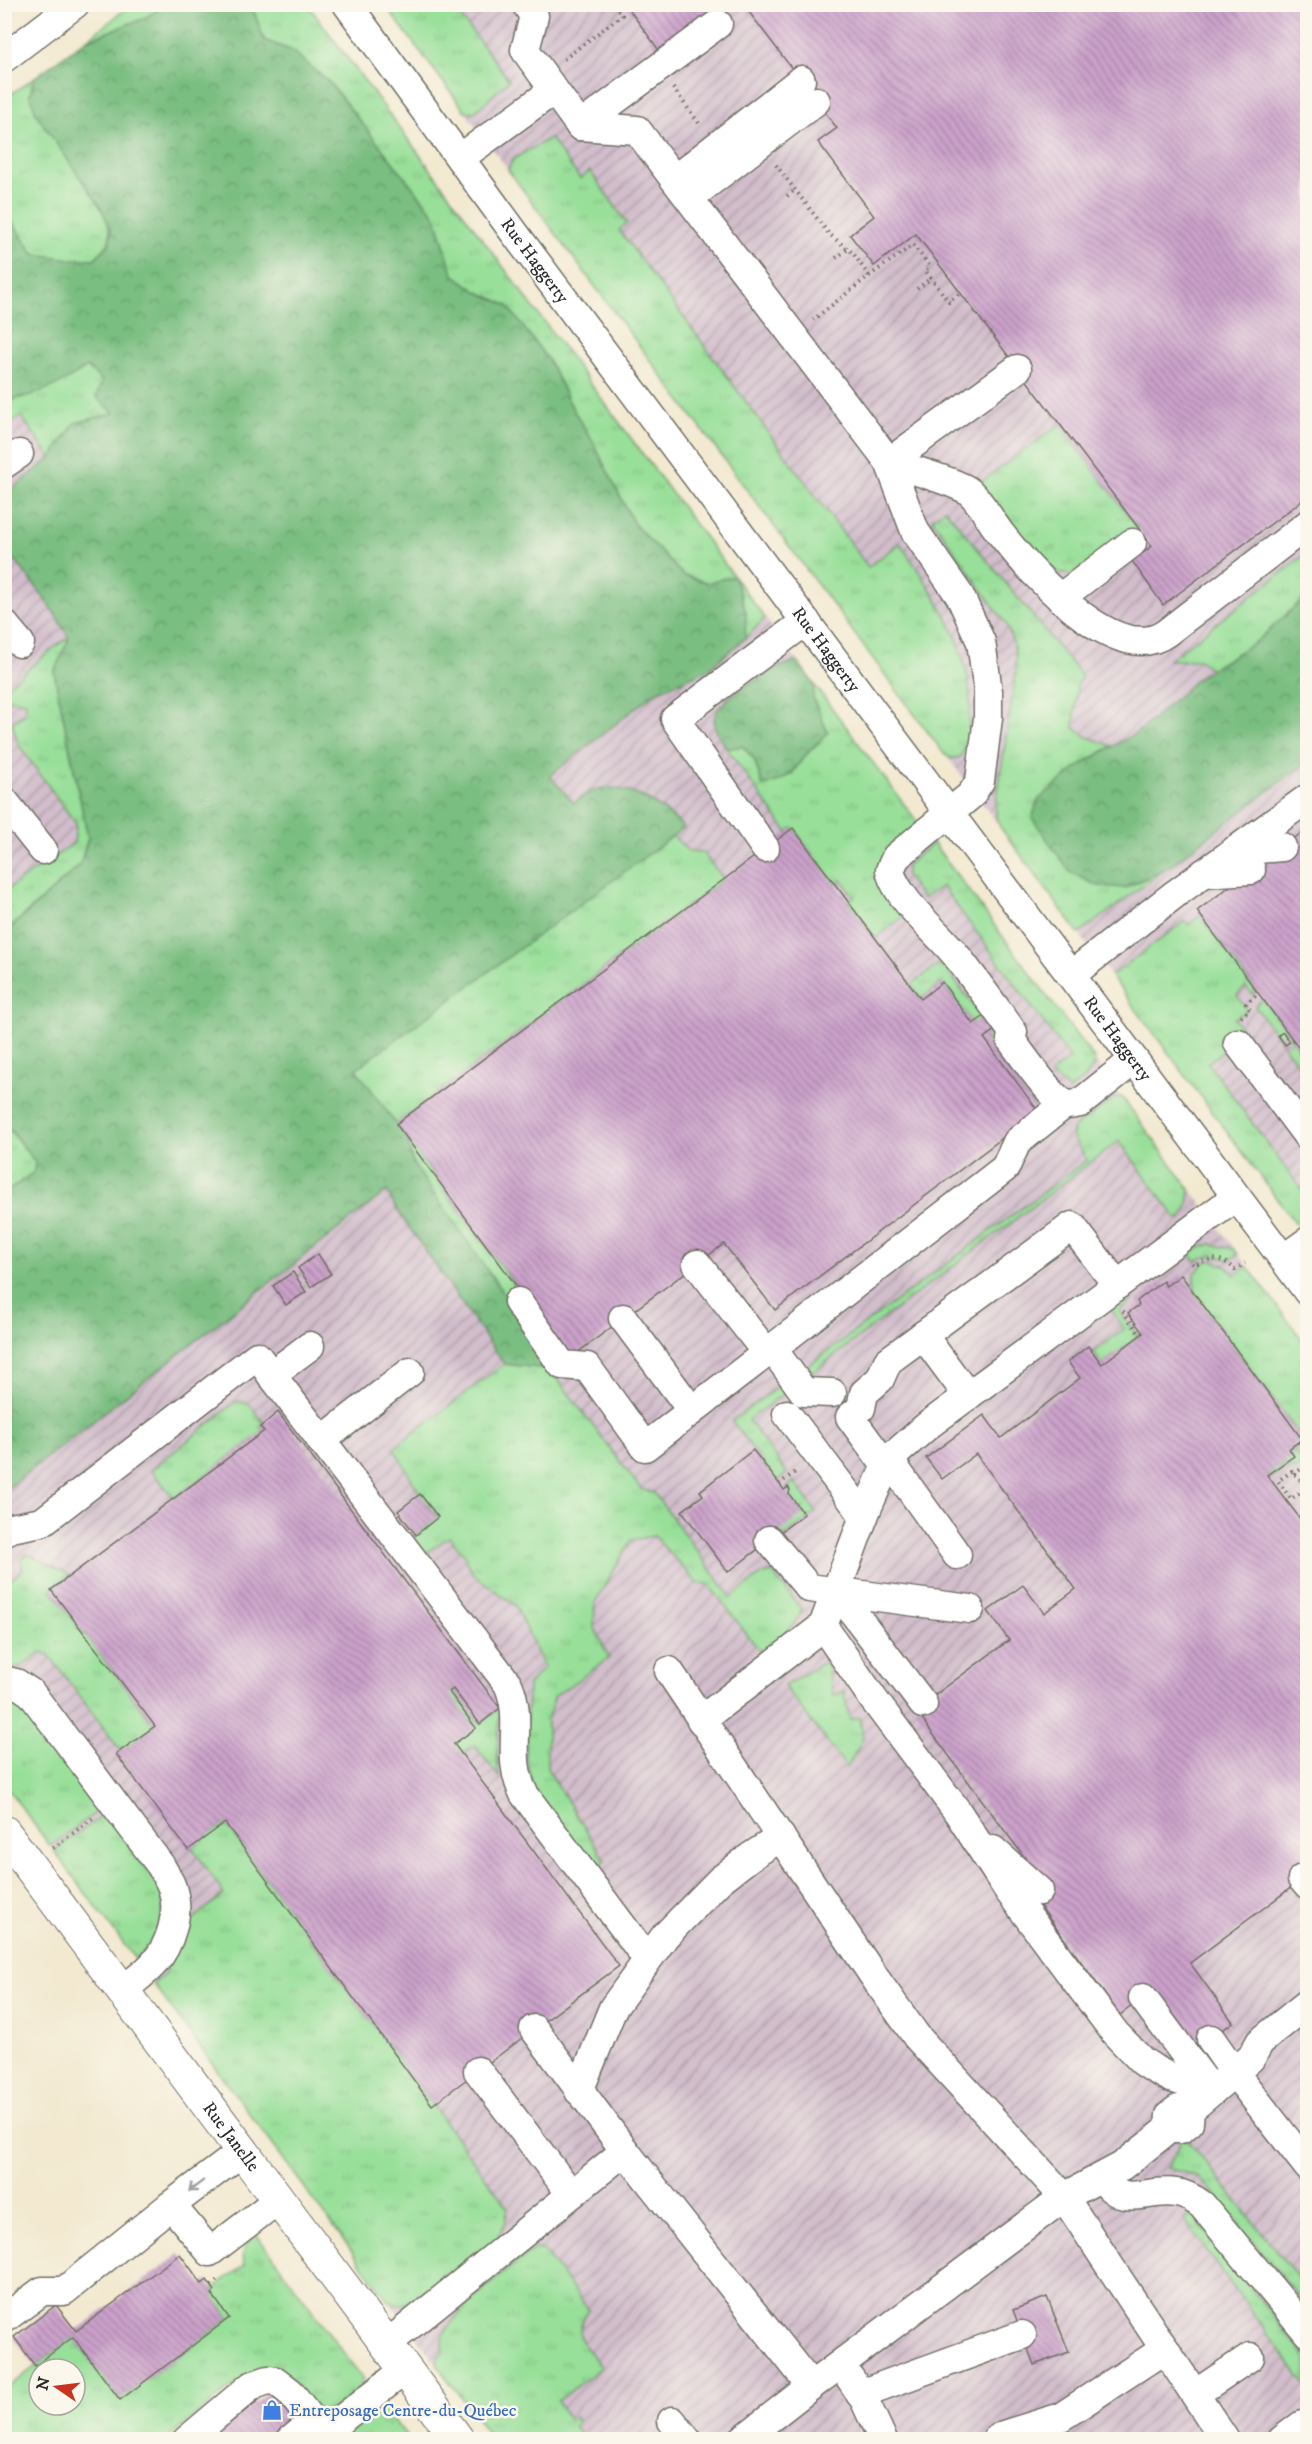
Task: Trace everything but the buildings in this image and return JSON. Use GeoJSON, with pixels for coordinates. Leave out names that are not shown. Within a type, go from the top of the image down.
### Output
{"type":"FeatureCollection","features":[{"type":"Feature","properties":{"kind":"main road","name":"Rue Janelle"},"geometry":{"type":"LineString","coordinates":[[4,1832],[458,2439]]}},
{"type":"Feature","properties":{"kind":"street"},"geometry":{"type":"LineString","coordinates":[[4,58],[75,4]]}},
{"type":"Feature","properties":{"kind":"street","name":"Rue Haggerty"},"geometry":{"type":"LineString","coordinates":[[347,4],[1308,1292]]}},
{"type":"Feature","properties":{"kind":"street"},"geometry":{"type":"LineString","coordinates":[[526,4],[534,16],[525,50],[580,126]]}},
{"type":"Feature","properties":{"kind":"street"},"geometry":{"type":"LineString","coordinates":[[580,126],[718,24]]}},
{"type":"Feature","properties":{"kind":"street"},"geometry":{"type":"LineString","coordinates":[[460,158],[554,90]]}},
{"type":"Feature","properties":{"kind":"street"},"geometry":{"type":"LineString","coordinates":[[808,91],[682,189],[698,162],[808,91]]}},
{"type":"Feature","properties":{"kind":"street"},"geometry":{"type":"LineString","coordinates":[[580,126],[638,130],[889,462],[915,531],[960,596],[981,642],[985,661],[988,718],[980,781],[971,795],[896,857],[890,870],[914,908],[954,953],[1013,1032],[1011,1040],[1048,1088],[1065,1104]]}},
{"type":"Feature","properties":{"kind":"street"},"geometry":{"type":"LineString","coordinates":[[889,462],[1017,369]]}},
{"type":"Feature","properties":{"kind":"street"},"geometry":{"type":"LineString","coordinates":[[889,462],[969,491],[1016,552],[1060,598],[1095,624],[1130,640],[1151,642],[1166,633],[1308,524]]}},
{"type":"Feature","properties":{"kind":"street"},"geometry":{"type":"LineString","coordinates":[[1060,598],[1132,543]]}},
{"type":"Feature","properties":{"kind":"street"},"geometry":{"type":"LineString","coordinates":[[765,848],[675,719],[806,621]]}},
{"type":"Feature","properties":{"kind":"street"},"geometry":{"type":"LineString","coordinates":[[1242,860],[1308,798]]}},
{"type":"Feature","properties":{"kind":"street"},"geometry":{"type":"LineString","coordinates":[[4,801],[43,850]]}},
{"type":"Feature","properties":{"kind":"street"},"geometry":{"type":"LineString","coordinates":[[1071,975],[1204,873],[1282,847]]}},
{"type":"Feature","properties":{"kind":"street"},"geometry":{"type":"LineString","coordinates":[[1238,1043],[1308,1137]]}},
{"type":"Feature","properties":{"kind":"street"},"geometry":{"type":"LineString","coordinates":[[518,1302],[562,1365],[587,1366],[645,1447],[1005,1168],[1017,1142],[1065,1104],[1080,1103],[1134,1060]]}},
{"type":"Feature","properties":{"kind":"street"},"geometry":{"type":"LineString","coordinates":[[701,1720],[823,1626],[864,1516],[888,1463],[907,1441],[1236,1197]]}},
{"type":"Feature","properties":{"kind":"street"},"geometry":{"type":"LineString","coordinates":[[850,1417],[861,1408],[864,1393],[880,1379],[888,1361],[1072,1226],[1118,1285]]}},
{"type":"Feature","properties":{"kind":"street"},"geometry":{"type":"LineString","coordinates":[[1283,1259],[1308,1241]]}},
{"type":"Feature","properties":{"kind":"street"},"geometry":{"type":"LineString","coordinates":[[697,1264],[804,1392],[825,1384],[957,1555]]}},
{"type":"Feature","properties":{"kind":"street"},"geometry":{"type":"LineString","coordinates":[[623,1318],[692,1411]]}},
{"type":"Feature","properties":{"kind":"street"},"geometry":{"type":"LineString","coordinates":[[923,1335],[968,1396]]}},
{"type":"Feature","properties":{"kind":"street"},"geometry":{"type":"LineString","coordinates":[[271,1375],[310,1346]]}},
{"type":"Feature","properties":{"kind":"street"},"geometry":{"type":"LineString","coordinates":[[4,1532],[11,1528],[42,1522],[257,1356],[321,1441],[395,1523],[508,1684],[515,1708],[514,1770],[524,1794],[647,1959]]}},
{"type":"Feature","properties":{"kind":"street"},"geometry":{"type":"LineString","coordinates":[[321,1441],[410,1372]]}},
{"type":"Feature","properties":{"kind":"street"},"geometry":{"type":"LineString","coordinates":[[787,1414],[864,1516]]}},
{"type":"Feature","properties":{"kind":"street"},"geometry":{"type":"LineString","coordinates":[[770,1540],[809,1588],[970,1609]]}},
{"type":"Feature","properties":{"kind":"street"},"geometry":{"type":"LineString","coordinates":[[837,1591],[923,1704]]}},
{"type":"Feature","properties":{"kind":"street"},"geometry":{"type":"LineString","coordinates":[[823,1626],[874,1700],[966,1824],[1008,1890],[1114,2032],[1154,2069],[1171,2078],[1212,2091]]}},
{"type":"Feature","properties":{"kind":"street"},"geometry":{"type":"LineString","coordinates":[[669,1671],[918,2037],[1064,2198],[1225,2439]]}},
{"type":"Feature","properties":{"kind":"street"},"geometry":{"type":"LineString","coordinates":[[4,1680],[16,1683],[31,1693],[161,1866],[173,1891],[176,1904],[174,1919],[162,1952],[150,1968],[123,1990]]}},
{"type":"Feature","properties":{"kind":"street"},"geometry":{"type":"LineString","coordinates":[[966,1824],[1039,1890]]}},
{"type":"Feature","properties":{"kind":"street"},"geometry":{"type":"LineString","coordinates":[[579,2091],[606,2021],[629,1983],[665,1936],[720,1880],[750,1857],[781,1838]]}},
{"type":"Feature","properties":{"kind":"street"},"geometry":{"type":"LineString","coordinates":[[1143,1998],[1212,2091]]}},
{"type":"Feature","properties":{"kind":"street"},"geometry":{"type":"LineString","coordinates":[[742,2439],[1064,2198],[1122,2166],[1169,2128],[1181,2129],[1189,2123],[1190,2110],[1251,2058],[1260,2042],[1308,2003]]}},
{"type":"Feature","properties":{"kind":"street"},"geometry":{"type":"LineString","coordinates":[[534,2029],[625,2151],[811,2386]]}},
{"type":"Feature","properties":{"kind":"street"},"geometry":{"type":"LineString","coordinates":[[1211,2038],[1234,2072],[1308,2167]]}},
{"type":"Feature","properties":{"kind":"street"},"geometry":{"type":"LineString","coordinates":[[478,2071],[572,2194]]}},
{"type":"Feature","properties":{"kind":"street"},"geometry":{"type":"LineString","coordinates":[[4,2319],[42,2291],[64,2291],[171,2205],[243,2151]]}},
{"type":"Feature","properties":{"kind":"street"},"geometry":{"type":"LineString","coordinates":[[291,2439],[322,2431],[397,2357],[572,2194],[625,2151]]}},
{"type":"Feature","properties":{"kind":"street"},"geometry":{"type":"LineString","coordinates":[[1102,2178],[1108,2187],[1126,2196],[1175,2193],[1186,2195],[1202,2205],[1308,2333]]}},
{"type":"Feature","properties":{"kind":"street"},"geometry":{"type":"LineString","coordinates":[[171,2205],[210,2252],[279,2199]]}},
{"type":"Feature","properties":{"kind":"street"},"geometry":{"type":"LineString","coordinates":[[860,2394],[1022,2335]]}},
{"type":"Feature","properties":{"kind":"street"},"geometry":{"type":"LineString","coordinates":[[996,2439],[1061,2417],[1165,2349]]}},
{"type":"Feature","properties":{"kind":"street"},"geometry":{"type":"LineString","coordinates":[[1195,2394],[1250,2357]]}},
{"type":"Feature","properties":{"kind":"street"},"geometry":{"type":"LineString","coordinates":[[841,2364],[860,2394],[883,2439]]}},
{"type":"Feature","properties":{"kind":"street"},"geometry":{"type":"LineString","coordinates":[[187,2439],[251,2386],[268,2380],[276,2381],[284,2386],[322,2431]]}},
{"type":"Feature","properties":{"kind":"path"},"geometry":{"type":"LineString","coordinates":[[569,55],[622,15],[614,4]]}},
{"type":"Feature","properties":{"kind":"path"},"geometry":{"type":"LineString","coordinates":[[657,68],[707,133],[687,148],[698,162]]}},
{"type":"Feature","properties":{"kind":"path"},"geometry":{"type":"LineString","coordinates":[[769,157],[829,234],[848,249],[869,276]]}},
{"type":"Feature","properties":{"kind":"path"},"geometry":{"type":"LineString","coordinates":[[787,196],[795,190]]}},
{"type":"Feature","properties":{"kind":"path"},"geometry":{"type":"LineString","coordinates":[[793,336],[869,276],[913,245],[930,266],[925,270],[949,302],[960,293]]}},
{"type":"Feature","properties":{"kind":"path"},"geometry":{"type":"LineString","coordinates":[[836,258],[848,249]]}},
{"type":"Feature","properties":{"kind":"path"},"geometry":{"type":"LineString","coordinates":[[917,289],[931,278]]}},
{"type":"Feature","properties":{"kind":"path"},"geometry":{"type":"LineString","coordinates":[[1183,1266],[1190,1261],[1194,1265],[1216,1258],[1235,1270],[1245,1263]]}},
{"type":"Feature","properties":{"kind":"path"},"geometry":{"type":"LineString","coordinates":[[1298,1442],[1308,1456]]}},
{"type":"Feature","properties":{"kind":"path"},"geometry":{"type":"LineString","coordinates":[[1294,1474],[1308,1464]]}},
{"type":"Feature","properties":{"kind":"path"},"geometry":{"type":"LineString","coordinates":[[1292,1471],[1294,1474],[1306,1487],[1291,1498],[1278,1481],[1292,1471]]}},
{"type":"Feature","properties":{"kind":"path"},"geometry":{"type":"LineString","coordinates":[[779,1484],[790,1476]]}},
{"type":"Feature","properties":{"kind":"path"},"geometry":{"type":"LineString","coordinates":[[1302,1482],[1308,1478]]}},
{"type":"Feature","properties":{"kind":"path"},"geometry":{"type":"LineString","coordinates":[[1299,1493],[1308,1506],[1301,1513],[1308,1520]]}},
{"type":"Feature","properties":{"kind":"path"},"geometry":{"type":"LineString","coordinates":[[52,1848],[94,1817]]}},
{"type":"Feature","properties":{"kind":"path"},"geometry":{"type":"LineString","coordinates":[[211,2285],[219,2279]]}},
{"type":"Feature","properties":{"kind":"shaded area"},"geometry":{"type":"Polygon","coordinates":[[[385,5],[1307,5],[1307,1240],[1000,827],[385,5]]]}},
{"type":"Feature","properties":{"kind":"shaded area"},"geometry":{"type":"Polygon","coordinates":[[[21,416],[51,458],[5,494],[5,427],[21,416]]]}},
{"type":"Feature","properties":{"kind":"shaded area"},"geometry":{"type":"Polygon","coordinates":[[[4,549],[32,578],[52,607],[69,639],[88,838],[5,932],[4,549]]]}},
{"type":"Feature","properties":{"kind":"shaded area"},"geometry":{"type":"Polygon","coordinates":[[[765,618],[1307,1346],[1307,2439],[492,2439],[5,1785],[5,1490],[387,1191],[355,1069],[684,829],[669,813],[574,803],[550,776],[656,692],[705,671],[753,632],[765,618]]]}},
{"type":"Feature","properties":{"kind":"green space"},"geometry":{"type":"Polygon","coordinates":[[[131,5],[166,5],[143,19],[86,40],[131,5]]]}},
{"type":"Feature","properties":{"kind":"green space"},"geometry":{"type":"Polygon","coordinates":[[[166,5],[243,5],[254,12],[264,40],[292,51],[329,82],[435,215],[453,274],[478,292],[507,305],[548,360],[592,440],[634,524],[683,575],[708,583],[734,576],[746,612],[745,639],[705,671],[656,692],[550,776],[574,803],[590,792],[602,788],[615,788],[641,796],[654,803],[684,828],[356,1069],[407,1139],[413,1164],[511,1304],[550,1369],[504,1364],[395,1207],[387,1191],[5,1490],[5,1193],[34,1172],[35,1162],[5,1123],[5,933],[80,865],[88,838],[54,672],[69,638],[40,592],[5,549],[5,494],[51,458],[75,423],[114,413],[96,397],[102,381],[87,367],[51,388],[11,400],[5,427],[4,211],[34,254],[70,259],[94,259],[109,245],[111,231],[102,209],[36,114],[30,95],[34,78],[86,40],[143,19],[166,5]]]}},
{"type":"Feature","properties":{"kind":"green space"},"geometry":{"type":"Polygon","coordinates":[[[243,5],[308,5],[765,618],[745,639],[746,612],[725,578],[708,583],[683,575],[634,524],[592,440],[548,360],[507,305],[478,292],[453,274],[435,215],[329,82],[292,51],[264,40],[254,12],[243,5]]]}},
{"type":"Feature","properties":{"kind":"green space"},"geometry":{"type":"Polygon","coordinates":[[[385,5],[452,5],[509,80],[475,112],[465,111],[385,5]]]}},
{"type":"Feature","properties":{"kind":"green space"},"geometry":{"type":"Polygon","coordinates":[[[34,78],[30,95],[89,187],[107,223],[110,234],[109,242],[94,259],[70,259],[34,254],[5,211],[4,99],[34,78]]]}},
{"type":"Feature","properties":{"kind":"green space"},"geometry":{"type":"Polygon","coordinates":[[[550,138],[580,179],[590,171],[627,223],[619,230],[868,567],[900,543],[914,564],[951,626],[966,671],[970,696],[969,721],[966,744],[960,757],[950,758],[942,751],[508,170],[513,159],[550,138]]]}},
{"type":"Feature","properties":{"kind":"green space"},"geometry":{"type":"Polygon","coordinates":[[[87,367],[102,381],[115,413],[75,423],[51,458],[21,416],[6,426],[11,400],[51,388],[87,367]]]}},
{"type":"Feature","properties":{"kind":"green space"},"geometry":{"type":"Polygon","coordinates":[[[1060,424],[1137,527],[1072,575],[1058,573],[1040,557],[977,485],[1060,424]]]}},
{"type":"Feature","properties":{"kind":"green space"},"geometry":{"type":"Polygon","coordinates":[[[945,509],[1082,676],[1077,685],[1074,728],[1088,737],[1112,746],[1079,766],[1038,800],[1125,888],[1168,867],[1079,934],[1000,827],[996,816],[1016,672],[1016,657],[1006,624],[932,519],[945,509]]]}},
{"type":"Feature","properties":{"kind":"green space"},"geometry":{"type":"Polygon","coordinates":[[[1307,553],[1307,596],[1256,642],[1211,669],[1199,660],[1169,660],[1307,553]]]}},
{"type":"Feature","properties":{"kind":"green space"},"geometry":{"type":"Polygon","coordinates":[[[1307,596],[1307,762],[1168,867],[1125,888],[1098,886],[1070,872],[1032,818],[1038,800],[1079,766],[1141,730],[1200,676],[1256,642],[1307,596]]]}},
{"type":"Feature","properties":{"kind":"green space"},"geometry":{"type":"Polygon","coordinates":[[[69,639],[54,672],[88,838],[80,865],[5,932],[5,891],[74,843],[76,824],[18,744],[12,722],[25,714],[26,702],[5,699],[5,688],[60,643],[69,639]]]}},
{"type":"Feature","properties":{"kind":"green space"},"geometry":{"type":"Polygon","coordinates":[[[797,661],[814,684],[813,698],[828,733],[787,776],[763,786],[754,759],[742,746],[727,749],[716,731],[714,719],[725,702],[736,692],[776,669],[797,661]]]}},
{"type":"Feature","properties":{"kind":"green space"},"geometry":{"type":"Polygon","coordinates":[[[814,684],[919,824],[891,846],[906,914],[876,938],[848,901],[854,897],[842,880],[835,884],[793,828],[787,832],[727,749],[742,746],[754,759],[763,786],[792,774],[804,757],[828,733],[813,698],[814,684]]]}},
{"type":"Feature","properties":{"kind":"green space"},"geometry":{"type":"Polygon","coordinates":[[[673,836],[688,851],[702,852],[724,879],[396,1124],[355,1069],[673,836]]]}},
{"type":"Feature","properties":{"kind":"green space"},"geometry":{"type":"Polygon","coordinates":[[[933,843],[1095,1060],[1085,1078],[1069,1090],[1050,1074],[1070,1058],[942,886],[923,899],[906,876],[906,866],[933,843]]]}},
{"type":"Feature","properties":{"kind":"green space"},"geometry":{"type":"Polygon","coordinates":[[[1200,915],[1256,991],[1252,994],[1246,987],[1237,995],[1247,1010],[1234,1019],[1240,1026],[1219,1040],[1226,1049],[1208,1063],[1307,1197],[1307,1221],[1303,1224],[1295,1223],[1111,976],[1185,921],[1189,925],[1200,915]]]}},
{"type":"Feature","properties":{"kind":"green space"},"geometry":{"type":"Polygon","coordinates":[[[941,963],[983,1017],[973,1024],[942,982],[921,999],[911,985],[941,963]]]}},
{"type":"Feature","properties":{"kind":"green space"},"geometry":{"type":"Polygon","coordinates":[[[1263,999],[1307,1060],[1307,1077],[1255,1006],[1263,999]]]}},
{"type":"Feature","properties":{"kind":"green space"},"geometry":{"type":"Polygon","coordinates":[[[992,1032],[1047,1104],[1038,1111],[984,1038],[992,1032]]]}},
{"type":"Feature","properties":{"kind":"green space"},"geometry":{"type":"Polygon","coordinates":[[[1122,1097],[1190,1189],[1188,1206],[1180,1219],[1177,1219],[1119,1141],[806,1377],[801,1371],[1087,1160],[1072,1136],[1073,1128],[1114,1098],[1122,1097]]]}},
{"type":"Feature","properties":{"kind":"green space"},"geometry":{"type":"Polygon","coordinates":[[[4,1123],[35,1162],[34,1172],[5,1193],[4,1123]]]}},
{"type":"Feature","properties":{"kind":"green space"},"geometry":{"type":"Polygon","coordinates":[[[407,1139],[514,1284],[511,1304],[413,1164],[407,1139]]]}},
{"type":"Feature","properties":{"kind":"green space"},"geometry":{"type":"Polygon","coordinates":[[[1211,1244],[1234,1249],[1238,1254],[1230,1260],[1212,1256],[1196,1261],[1187,1252],[1211,1244]]]}},
{"type":"Feature","properties":{"kind":"green space"},"geometry":{"type":"Polygon","coordinates":[[[1212,1260],[1226,1266],[1235,1275],[1247,1266],[1307,1346],[1307,1452],[1300,1441],[1302,1438],[1195,1294],[1194,1274],[1205,1262],[1212,1260]]]}},
{"type":"Feature","properties":{"kind":"green space"},"geometry":{"type":"Polygon","coordinates":[[[1130,1295],[1133,1299],[1119,1311],[1138,1337],[1102,1364],[1093,1352],[1124,1329],[1111,1309],[1130,1295]]]}},
{"type":"Feature","properties":{"kind":"green space"},"geometry":{"type":"Polygon","coordinates":[[[504,1364],[550,1369],[641,1489],[654,1493],[731,1597],[763,1574],[772,1572],[802,1610],[796,1622],[762,1654],[709,1585],[697,1583],[654,1536],[631,1540],[595,1603],[594,1626],[609,1658],[555,1696],[547,1720],[547,1768],[605,1860],[591,1873],[534,1789],[526,1759],[528,1685],[544,1667],[515,1605],[473,1574],[464,1554],[449,1537],[425,1554],[412,1539],[438,1517],[420,1494],[394,1448],[504,1364]]]}},
{"type":"Feature","properties":{"kind":"green space"},"geometry":{"type":"Polygon","coordinates":[[[784,1382],[790,1389],[748,1420],[787,1473],[776,1481],[732,1421],[784,1382]]]}},
{"type":"Feature","properties":{"kind":"green space"},"geometry":{"type":"Polygon","coordinates":[[[237,1401],[248,1403],[264,1423],[260,1427],[264,1431],[174,1498],[151,1470],[237,1401]]]}},
{"type":"Feature","properties":{"kind":"green space"},"geometry":{"type":"Polygon","coordinates":[[[1291,1447],[1303,1463],[1295,1470],[1292,1467],[1288,1470],[1285,1467],[1270,1479],[1267,1475],[1293,1456],[1289,1449],[1291,1447]]]}},
{"type":"Feature","properties":{"kind":"green space"},"geometry":{"type":"Polygon","coordinates":[[[794,1481],[816,1512],[783,1537],[780,1532],[790,1490],[788,1487],[794,1481]]]}},
{"type":"Feature","properties":{"kind":"green space"},"geometry":{"type":"Polygon","coordinates":[[[27,1554],[70,1575],[51,1590],[155,1726],[121,1751],[48,1654],[41,1652],[20,1667],[5,1666],[5,1584],[23,1570],[21,1560],[27,1554]]]}},
{"type":"Feature","properties":{"kind":"green space"},"geometry":{"type":"Polygon","coordinates":[[[826,1661],[833,1695],[844,1692],[850,1719],[860,1717],[863,1739],[847,1768],[784,1686],[826,1661]]]}},
{"type":"Feature","properties":{"kind":"green space"},"geometry":{"type":"Polygon","coordinates":[[[453,1689],[480,1724],[500,1708],[497,1751],[499,1777],[474,1745],[461,1754],[454,1744],[449,1692],[453,1689]]]}},
{"type":"Feature","properties":{"kind":"green space"},"geometry":{"type":"Polygon","coordinates":[[[5,1693],[24,1704],[101,1809],[50,1846],[5,1785],[5,1693]]]}},
{"type":"Feature","properties":{"kind":"green space"},"geometry":{"type":"Polygon","coordinates":[[[106,1813],[159,1886],[162,1896],[162,1916],[155,1936],[135,1959],[54,1851],[106,1813]]]}},
{"type":"Feature","properties":{"kind":"green space"},"geometry":{"type":"Polygon","coordinates":[[[225,1823],[508,2208],[505,2224],[495,2241],[409,2303],[400,2304],[389,2301],[153,1984],[163,1976],[186,1925],[224,1894],[192,1847],[225,1823]]]}},
{"type":"Feature","properties":{"kind":"green space"},"geometry":{"type":"Polygon","coordinates":[[[1184,2135],[1307,2289],[1307,2305],[1207,2185],[1196,2176],[1167,2168],[1184,2135]]]}},
{"type":"Feature","properties":{"kind":"green space"},"geometry":{"type":"Polygon","coordinates":[[[1194,2215],[1307,2359],[1307,2388],[1184,2219],[1194,2215]]]}},
{"type":"Feature","properties":{"kind":"green space"},"geometry":{"type":"Polygon","coordinates":[[[256,2234],[363,2379],[356,2393],[330,2411],[318,2409],[282,2370],[261,2367],[237,2383],[167,2439],[5,2440],[5,2390],[27,2373],[27,2417],[87,2417],[87,2357],[47,2357],[73,2337],[120,2399],[229,2318],[212,2294],[215,2291],[213,2288],[245,2265],[243,2251],[246,2244],[256,2234]]]}},
{"type":"Feature","properties":{"kind":"green space"},"geometry":{"type":"Polygon","coordinates":[[[536,2249],[543,2250],[589,2310],[580,2327],[580,2334],[585,2347],[602,2367],[557,2401],[569,2420],[574,2417],[578,2423],[574,2426],[584,2439],[492,2439],[437,2365],[438,2356],[444,2352],[445,2334],[454,2319],[488,2286],[536,2249]]]}},
{"type":"Feature","properties":{"kind":"green space"},"geometry":{"type":"Polygon","coordinates":[[[385,2408],[409,2439],[345,2440],[352,2425],[385,2408]]]}},
{"type":"Feature","properties":{"kind":"place","name":"Entreposage Centre-du-Québec"},"geometry":{"type":"Point","coordinates":[272,2410]}}]}
